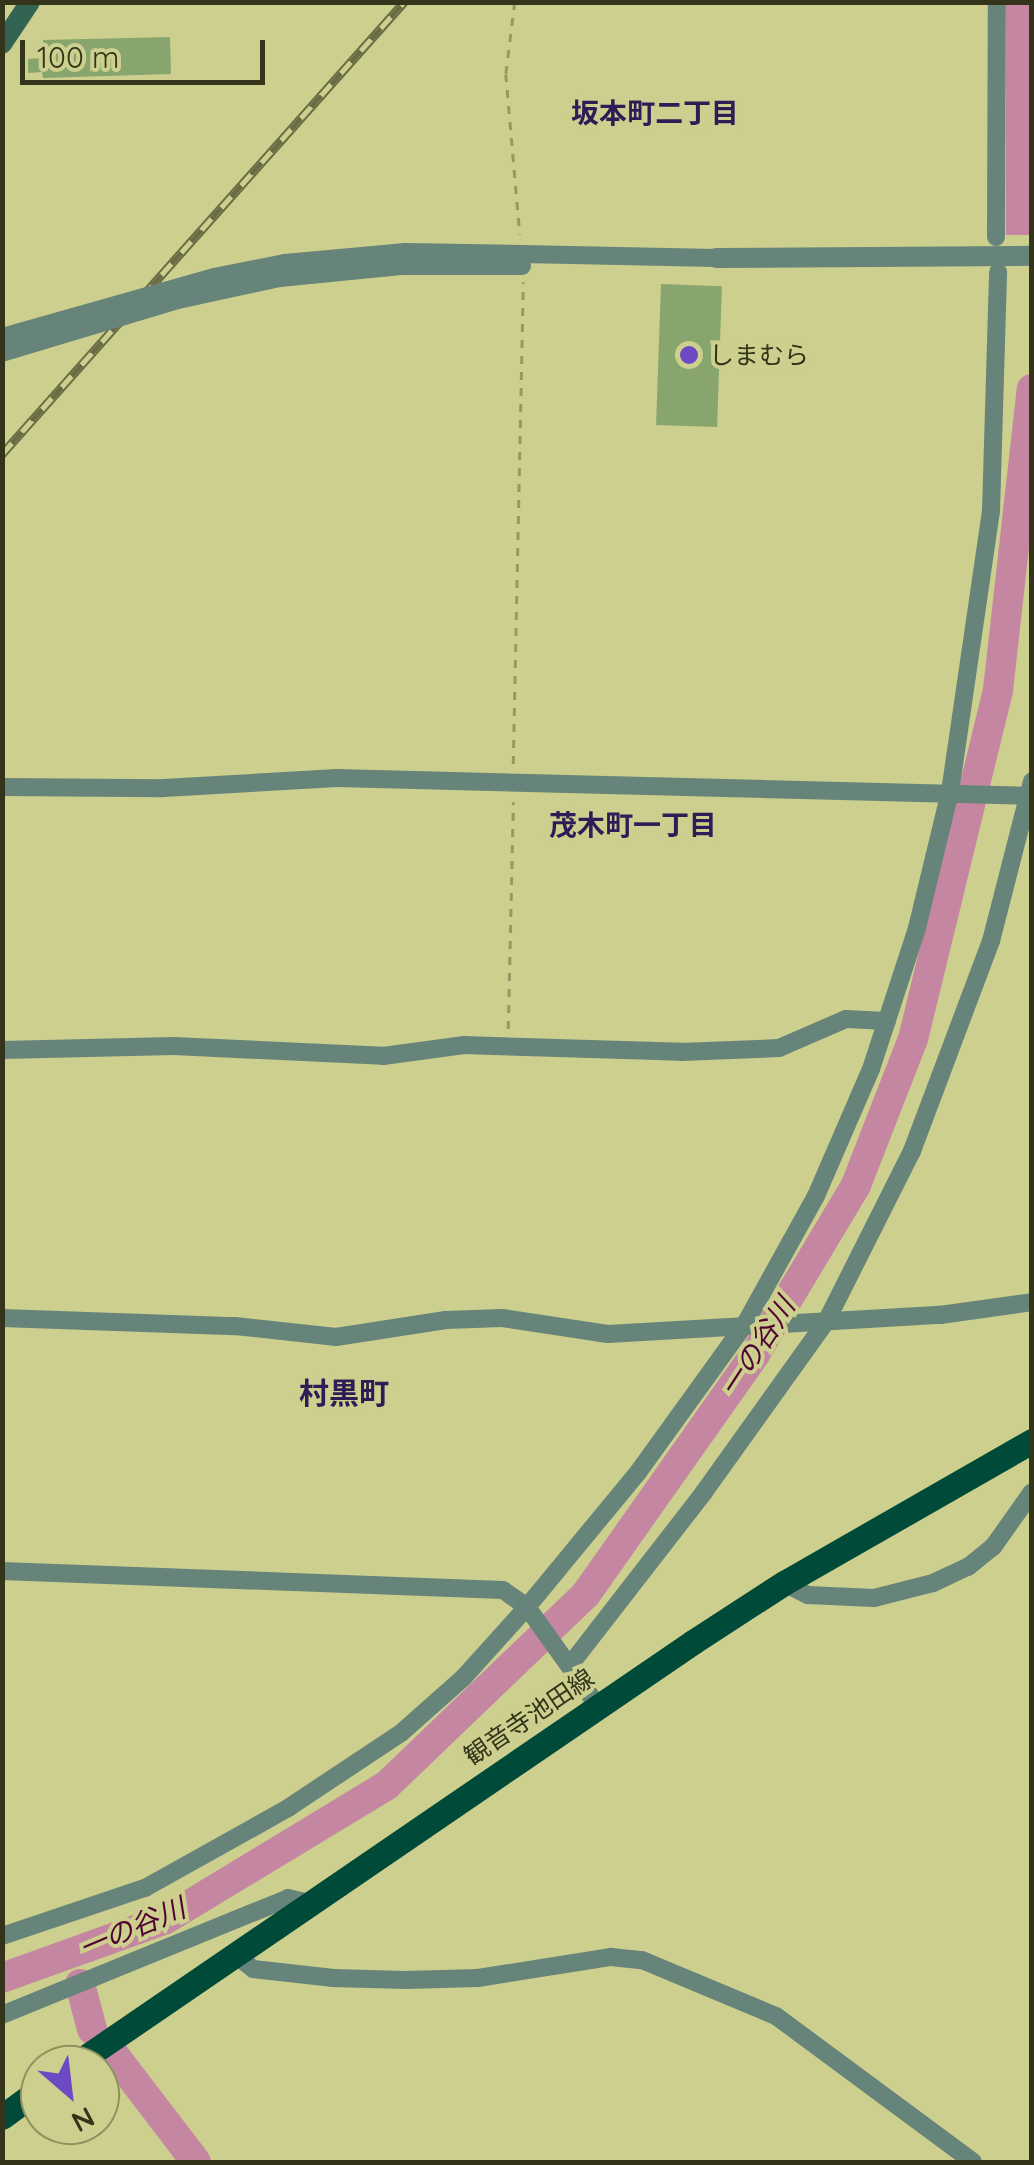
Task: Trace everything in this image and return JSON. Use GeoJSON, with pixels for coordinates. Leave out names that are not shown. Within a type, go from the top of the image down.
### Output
{"type":"FeatureCollection","features":[{"type":"Feature","properties":{"kind":"main road"},"geometry":{"type":"LineString","coordinates":[[2,44],[30,2]]}},
{"type":"Feature","properties":{"kind":"main road","name":"観音寺池田線"},"geometry":{"type":"LineString","coordinates":[[103,2045],[784,1583],[1032,1441]]}},
{"type":"Feature","properties":{"kind":"street"},"geometry":{"type":"LineString","coordinates":[[2,1936],[145,1888],[288,1808],[401,1733],[464,1677],[639,1471],[745,1324],[816,1196],[871,1069],[887,1021],[917,928],[950,792],[991,511],[998,255],[997,2]]}},
{"type":"Feature","properties":{"kind":"street"},"geometry":{"type":"LineString","coordinates":[[2,338],[183,285],[285,263],[404,252],[522,259]]}},
{"type":"Feature","properties":{"kind":"street"},"geometry":{"type":"LineString","coordinates":[[2,350],[178,300],[334,271],[522,259],[1032,256]]}},
{"type":"Feature","properties":{"kind":"street"},"geometry":{"type":"LineString","coordinates":[[2,787],[164,788],[337,778],[1031,791],[991,941],[912,1151],[828,1320],[704,1492],[570,1665]]}},
{"type":"Feature","properties":{"kind":"street"},"geometry":{"type":"LineString","coordinates":[[2,1050],[174,1046],[383,1056],[464,1045],[681,1052],[779,1048],[846,1019],[887,1021]]}},
{"type":"Feature","properties":{"kind":"street"},"geometry":{"type":"LineString","coordinates":[[2,1318],[236,1326],[336,1337],[446,1320],[502,1318],[608,1334],[940,1315],[1032,1302]]}},
{"type":"Feature","properties":{"kind":"street"},"geometry":{"type":"LineString","coordinates":[[784,1583],[808,1595],[874,1598],[932,1583],[968,1566],[993,1547],[1032,1492]]}},
{"type":"Feature","properties":{"kind":"street"},"geometry":{"type":"LineString","coordinates":[[2,1571],[503,1590],[527,1607],[598,1706]]}},
{"type":"Feature","properties":{"kind":"street"},"geometry":{"type":"LineString","coordinates":[[2,2015],[288,1898],[309,1903]]}},
{"type":"Feature","properties":{"kind":"street"},"geometry":{"type":"LineString","coordinates":[[234,1954],[253,1968],[351,1979],[478,1978],[611,1957],[642,1960],[776,2016],[973,2162]]}},
{"type":"Feature","properties":{"kind":"path"},"geometry":{"type":"LineString","coordinates":[[507,1046],[522,259],[506,74],[515,2]]}},
{"type":"Feature","properties":{"kind":"shaded area"},"geometry":{"type":"Polygon","coordinates":[[[1006,3],[1031,3],[1031,235],[1006,235],[1006,3]]]}},
{"type":"Feature","properties":{"kind":"building"},"geometry":{"type":"Polygon","coordinates":[[[170,37],[171,74],[43,78],[42,72],[28,73],[28,59],[43,58],[43,40],[170,37]]]}},
{"type":"Feature","properties":{"kind":"building","name":"しまむら"},"geometry":{"type":"Polygon","coordinates":[[[661,284],[722,286],[717,427],[656,425],[661,284]]]}},
{"type":"Feature","properties":{"kind":"waterway","name":"一の谷川"},"geometry":{"type":"LineString","coordinates":[[2,1978],[166,1919],[387,1785],[586,1594],[755,1354],[856,1185],[913,1039],[998,690],[1032,389]]}},
{"type":"Feature","properties":{"kind":"waterway"},"geometry":{"type":"LineString","coordinates":[[80,1984],[92,2029]]}},
{"type":"Feature","properties":{"kind":"waterway"},"geometry":{"type":"LineString","coordinates":[[120,2062],[196,2162]]}},
{"type":"Feature","properties":{"kind":"railway"},"geometry":{"type":"LineString","coordinates":[[2,454],[404,2]]}},
{"type":"Feature","properties":{"kind":"place","name":"しまむら"},"geometry":{"type":"Point","coordinates":[689,355]}},
{"type":"Feature","properties":{"kind":"district","name":"坂本町二丁目"},"geometry":{"type":"Point","coordinates":[655,113]}},
{"type":"Feature","properties":{"kind":"district","name":"茂木町一丁目"},"geometry":{"type":"Point","coordinates":[633,825]}},
{"type":"Feature","properties":{"kind":"district","name":"村黒町"},"geometry":{"type":"Point","coordinates":[344,1393]}}]}
